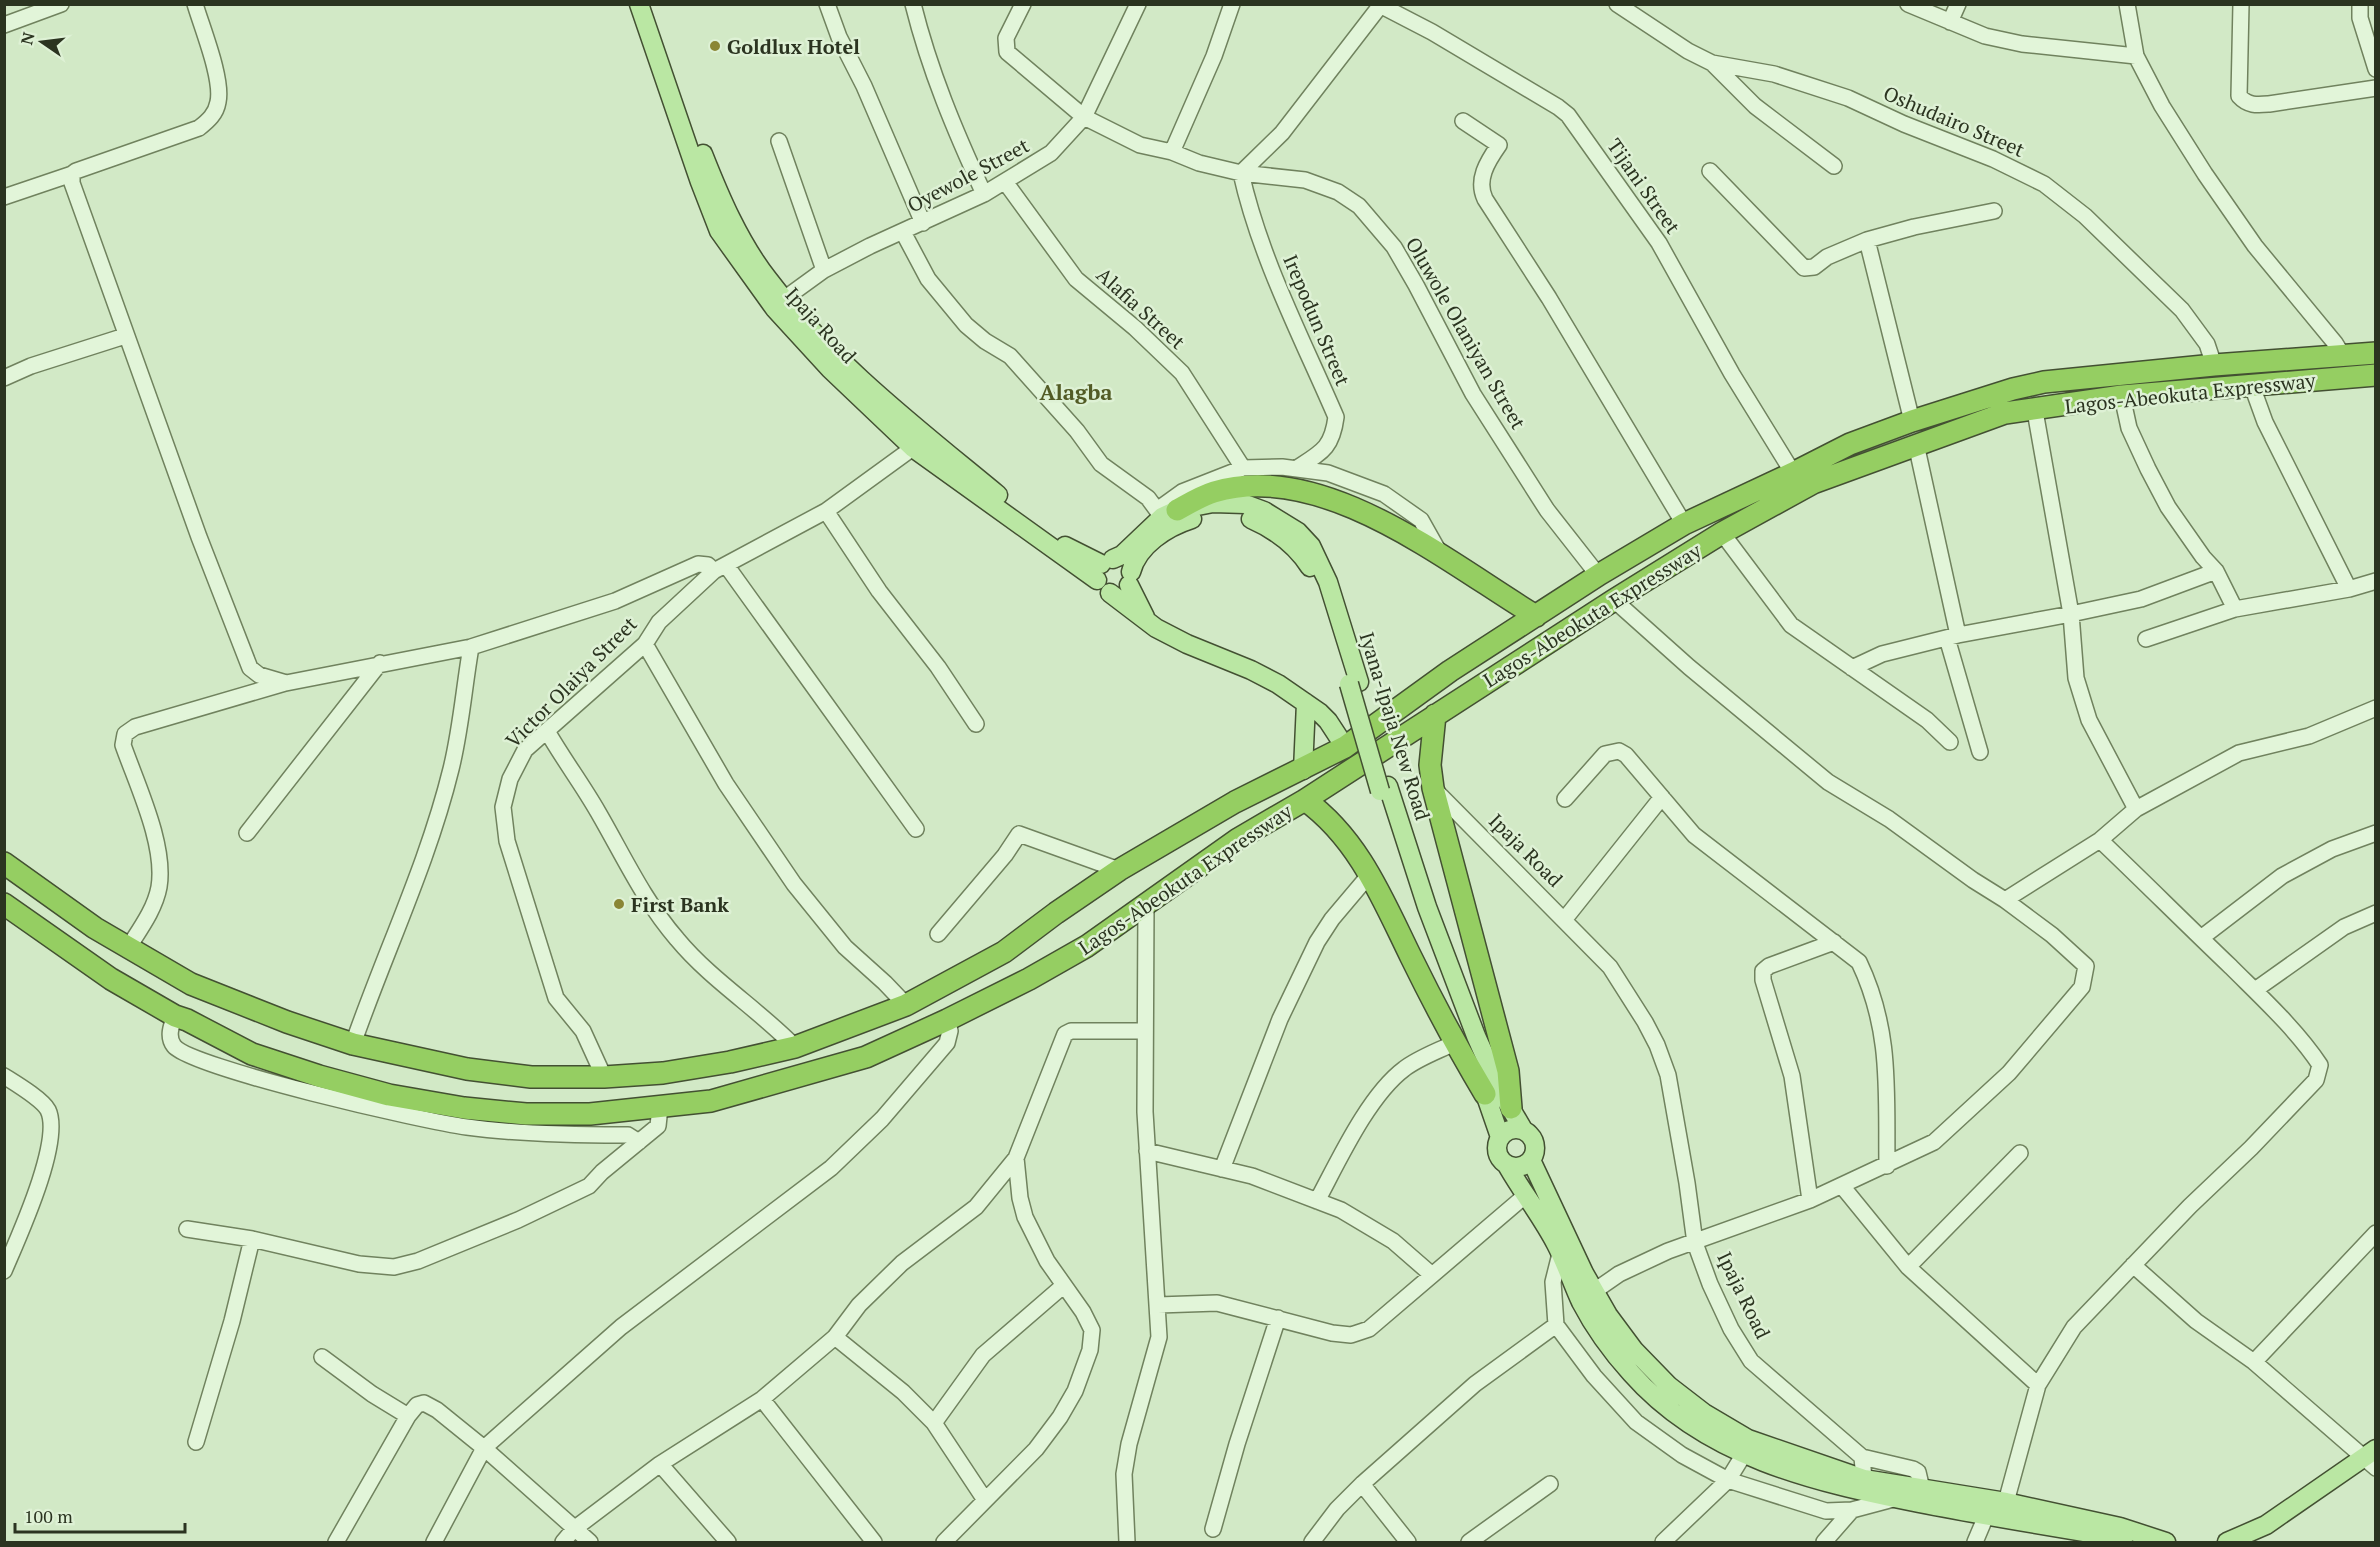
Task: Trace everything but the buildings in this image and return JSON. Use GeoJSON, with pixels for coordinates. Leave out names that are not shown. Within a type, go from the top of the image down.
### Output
{"type":"FeatureCollection","features":[{"type":"Feature","properties":{"kind":"highway","name":"Lagos-Abeokuta Expressway"},"geometry":{"type":"LineString","coordinates":[[4,863],[95,928],[191,984],[286,1022],[353,1044],[467,1070],[531,1077],[604,1077],[663,1073],[708,1066],[795,1047],[906,1005],[1004,952],[1119,870],[1235,802],[1345,747],[1450,671],[1598,575],[1684,524],[1850,444],[1912,421],[2013,389],[2044,382],[2214,365],[2376,353]]}},
{"type":"Feature","properties":{"kind":"highway","name":"Lagos-Abeokuta Expressway"},"geometry":{"type":"LineString","coordinates":[[4,904],[111,979],[175,1016],[252,1054],[319,1076],[389,1095],[464,1108],[526,1114],[590,1114],[711,1101],[866,1057],[1029,979],[1087,946],[1238,839],[1305,800],[1614,600],[1722,534],[1813,483],[2005,413],[2035,411],[2122,396],[2376,375]]}},
{"type":"Feature","properties":{"kind":"highway"},"geometry":{"type":"LineString","coordinates":[[1165,513],[1213,492],[1248,486],[1282,487],[1326,498],[1358,509],[1440,554],[1488,588],[1536,616]]}},
{"type":"Feature","properties":{"kind":"highway"},"geometry":{"type":"LineString","coordinates":[[1435,715],[1430,765],[1433,788],[1508,1071],[1511,1108]]}},
{"type":"Feature","properties":{"kind":"highway"},"geometry":{"type":"LineString","coordinates":[[1305,800],[1339,831],[1370,874],[1454,1043],[1485,1094]]}},
{"type":"Feature","properties":{"kind":"main road","name":"Ipaja Road"},"geometry":{"type":"LineString","coordinates":[[639,4],[719,231],[775,309],[830,369],[913,448],[1104,568]]}},
{"type":"Feature","properties":{"kind":"main road","name":"Ipaja Road"},"geometry":{"type":"LineString","coordinates":[[650,4],[712,178],[734,225],[753,258],[784,299],[858,378],[1053,540],[1104,568]]}},
{"type":"Feature","properties":{"kind":"main road","name":"Iyana-Ipaja New Road"},"geometry":{"type":"LineString","coordinates":[[1165,513],[1213,502],[1245,504],[1264,511],[1299,532],[1311,546],[1328,582],[1410,884],[1500,1137]]}},
{"type":"Feature","properties":{"kind":"main road"},"geometry":{"type":"LineString","coordinates":[[1165,513],[1122,555],[1104,568],[1102,589],[1148,621],[1187,644],[1251,670],[1306,703],[1328,721],[1345,747]]}},
{"type":"Feature","properties":{"kind":"main road","name":"Iyana-Ipaja New Road"},"geometry":{"type":"LineString","coordinates":[[1130,579],[1134,559],[1174,524],[1206,514],[1245,516],[1264,525],[1299,550],[1313,574],[1354,683]]}},
{"type":"Feature","properties":{"kind":"main road"},"geometry":{"type":"LineString","coordinates":[[1104,568],[1122,561],[1148,621]]}},
{"type":"Feature","properties":{"kind":"main road"},"geometry":{"type":"LineString","coordinates":[[1110,593],[1121,592],[1130,579]]}},
{"type":"Feature","properties":{"kind":"main road"},"geometry":{"type":"LineString","coordinates":[[1303,770],[1306,703]]}},
{"type":"Feature","properties":{"kind":"main road","name":"Iyana-Ipaja New Road"},"geometry":{"type":"LineString","coordinates":[[1384,788],[1450,969],[1487,1062],[1501,1092],[1524,1131]]}},
{"type":"Feature","properties":{"kind":"main road"},"geometry":{"type":"LineString","coordinates":[[1509,1167],[1521,1167],[1531,1160],[1535,1147],[1533,1140],[1524,1131],[1511,1130],[1500,1137],[1497,1143],[1498,1157],[1509,1167],[1560,1254],[1582,1304],[1630,1372],[1662,1405],[1685,1424],[1744,1454],[1791,1472],[1862,1485],[1922,1489],[2006,1502],[2120,1527],[2166,1542]]}},
{"type":"Feature","properties":{"kind":"main road"},"geometry":{"type":"LineString","coordinates":[[1531,1160],[1593,1292],[1634,1350],[1669,1386],[1704,1413],[1748,1439],[1897,1498],[1986,1516],[2102,1535],[2123,1542]]}},
{"type":"Feature","properties":{"kind":"main road"},"geometry":{"type":"LineString","coordinates":[[2227,1542],[2266,1525],[2372,1458]]}},
{"type":"Feature","properties":{"kind":"main road"},"geometry":{"type":"LineString","coordinates":[[2257,1542],[2266,1525]]}},
{"type":"Feature","properties":{"kind":"street"},"geometry":{"type":"LineString","coordinates":[[4,25],[38,9],[61,4]]}},
{"type":"Feature","properties":{"kind":"street"},"geometry":{"type":"LineString","coordinates":[[4,197],[199,128],[212,117],[218,103],[219,86],[195,4]]}},
{"type":"Feature","properties":{"kind":"street"},"geometry":{"type":"LineString","coordinates":[[827,4],[839,37],[864,86],[923,223]]}},
{"type":"Feature","properties":{"kind":"street"},"geometry":{"type":"LineString","coordinates":[[913,4],[925,53],[952,125],[984,194]]}},
{"type":"Feature","properties":{"kind":"street","name":"Oluwole Olaniyan Street"},"geometry":{"type":"LineString","coordinates":[[1023,4],[1006,38],[1007,52],[1084,117],[1140,145],[1172,152],[1199,163],[1241,173],[1305,180],[1338,192],[1359,206],[1394,247],[1473,394],[1546,510],[1598,575]]}},
{"type":"Feature","properties":{"kind":"street","name":"Oyewole Street"},"geometry":{"type":"LineString","coordinates":[[784,299],[824,270],[1006,183],[1051,153],[1084,117],[1138,4]]}},
{"type":"Feature","properties":{"kind":"street"},"geometry":{"type":"LineString","coordinates":[[1172,152],[1214,56],[1232,4]]}},
{"type":"Feature","properties":{"kind":"street","name":"Oshudairo Street"},"geometry":{"type":"LineString","coordinates":[[1617,4],[1712,63],[1774,74],[1848,98],[1904,124],[1993,159],[2044,184],[2093,224],[2182,310],[2207,344],[2214,365]]}},
{"type":"Feature","properties":{"kind":"street"},"geometry":{"type":"LineString","coordinates":[[1908,4],[1985,36],[2022,44],[2136,56]]}},
{"type":"Feature","properties":{"kind":"street"},"geometry":{"type":"LineString","coordinates":[[1950,22],[1958,4]]}},
{"type":"Feature","properties":{"kind":"street"},"geometry":{"type":"LineString","coordinates":[[2127,4],[2136,56],[2162,106],[2205,174],[2255,246],[2335,342],[2343,356]]}},
{"type":"Feature","properties":{"kind":"street"},"geometry":{"type":"LineString","coordinates":[[2241,4],[2239,96],[2244,101],[2252,105],[2269,104],[2376,88]]}},
{"type":"Feature","properties":{"kind":"street"},"geometry":{"type":"LineString","coordinates":[[2360,4],[2360,18],[2376,69]]}},
{"type":"Feature","properties":{"kind":"street"},"geometry":{"type":"LineString","coordinates":[[1241,173],[1282,132],[1379,5]]}},
{"type":"Feature","properties":{"kind":"street","name":"Tijani Street"},"geometry":{"type":"LineString","coordinates":[[1379,5],[1432,32],[1558,107],[1568,116],[1659,243],[1732,374],[1793,473]]}},
{"type":"Feature","properties":{"kind":"street"},"geometry":{"type":"LineString","coordinates":[[1712,63],[1755,106],[1833,166]]}},
{"type":"Feature","properties":{"kind":"street"},"geometry":{"type":"LineString","coordinates":[[1463,121],[1499,145],[1489,158],[1481,178],[1480,189],[1485,200],[1549,298],[1684,524]]}},
{"type":"Feature","properties":{"kind":"street"},"geometry":{"type":"LineString","coordinates":[[779,141],[824,270]]}},
{"type":"Feature","properties":{"kind":"street"},"geometry":{"type":"LineString","coordinates":[[1710,171],[1804,268],[1814,267],[1827,257],[1867,240],[1914,227],[1994,211]]}},
{"type":"Feature","properties":{"kind":"street","name":"Irepodun Street"},"geometry":{"type":"LineString","coordinates":[[1241,173],[1247,201],[1262,244],[1336,417],[1334,435],[1326,449],[1298,468]]}},
{"type":"Feature","properties":{"kind":"street"},"geometry":{"type":"LineString","coordinates":[[72,174],[72,183],[125,336],[250,668],[259,675],[286,683]]}},
{"type":"Feature","properties":{"kind":"street","name":"Alafia Street"},"geometry":{"type":"LineString","coordinates":[[1006,183],[1076,279],[1135,328],[1182,373],[1243,468]]}},
{"type":"Feature","properties":{"kind":"street"},"geometry":{"type":"LineString","coordinates":[[903,232],[928,279],[966,325],[985,341],[1010,356],[1077,431],[1101,464],[1165,513],[1182,492],[1243,468],[1281,466],[1298,468],[1328,473],[1384,494],[1420,520],[1440,554]]}},
{"type":"Feature","properties":{"kind":"street"},"geometry":{"type":"LineString","coordinates":[[1867,240],[1912,421]]}},
{"type":"Feature","properties":{"kind":"street"},"geometry":{"type":"LineString","coordinates":[[4,378],[32,366],[125,336]]}},
{"type":"Feature","properties":{"kind":"street"},"geometry":{"type":"LineString","coordinates":[[2252,386],[2286,468],[2349,589]]}},
{"type":"Feature","properties":{"kind":"street"},"geometry":{"type":"LineString","coordinates":[[2122,396],[2129,428],[2168,507],[2203,557],[2216,571],[2235,609]]}},
{"type":"Feature","properties":{"kind":"street"},"geometry":{"type":"LineString","coordinates":[[2035,411],[2072,614],[2076,678],[2090,720],[2136,809]]}},
{"type":"Feature","properties":{"kind":"street","name":"Victor Olaiya Street"},"geometry":{"type":"LineString","coordinates":[[604,1077],[583,1031],[556,998],[507,841],[503,807],[510,779],[525,750],[645,644],[658,622],[720,568],[826,511],[928,436]]}},
{"type":"Feature","properties":{"kind":"street"},"geometry":{"type":"LineString","coordinates":[[1916,444],[1953,636],[1980,752]]}},
{"type":"Feature","properties":{"kind":"street"},"geometry":{"type":"LineString","coordinates":[[826,511],[879,591],[938,667],[976,724]]}},
{"type":"Feature","properties":{"kind":"street"},"geometry":{"type":"LineString","coordinates":[[1722,534],[1791,625],[1928,720],[1950,742]]}},
{"type":"Feature","properties":{"kind":"street"},"geometry":{"type":"LineString","coordinates":[[127,947],[151,911],[159,887],[160,855],[123,745],[125,734],[135,727],[286,683],[471,646],[615,601],[698,564],[720,568],[916,829]]}},
{"type":"Feature","properties":{"kind":"street"},"geometry":{"type":"LineString","coordinates":[[1852,668],[1882,654],[1953,636],[2141,599],[2216,571]]}},
{"type":"Feature","properties":{"kind":"street"},"geometry":{"type":"LineString","coordinates":[[2146,639],[2235,609],[2349,589],[2376,581]]}},
{"type":"Feature","properties":{"kind":"street"},"geometry":{"type":"LineString","coordinates":[[1593,1292],[1619,1274],[1668,1251],[1810,1200],[1887,1166],[1934,1142],[2009,1073],[2082,987],[2086,966],[2052,935],[2005,900],[1973,880],[1889,819],[1828,782],[1689,667],[1614,600]]}},
{"type":"Feature","properties":{"kind":"street"},"geometry":{"type":"LineString","coordinates":[[645,644],[726,784],[794,884],[845,947],[906,1005]]}},
{"type":"Feature","properties":{"kind":"street"},"geometry":{"type":"LineString","coordinates":[[353,1044],[415,884],[452,768],[471,646]]}},
{"type":"Feature","properties":{"kind":"street"},"geometry":{"type":"LineString","coordinates":[[247,833],[380,663]]}},
{"type":"Feature","properties":{"kind":"street"},"geometry":{"type":"LineString","coordinates":[[2005,900],[2100,840],[2136,809],[2239,753],[2309,736],[2376,708]]}},
{"type":"Feature","properties":{"kind":"street"},"geometry":{"type":"LineString","coordinates":[[547,731],[597,810],[638,884],[678,940],[776,1027],[795,1047]]}},
{"type":"Feature","properties":{"kind":"street"},"geometry":{"type":"LineString","coordinates":[[1565,799],[1605,754],[1618,751],[1626,755],[1694,835],[1859,962],[1871,987],[1885,1047],[1887,1166]]}},
{"type":"Feature","properties":{"kind":"street","name":"Ipaja Road"},"geometry":{"type":"LineString","coordinates":[[1433,788],[1610,967],[1657,1045],[1668,1075],[1695,1243],[1710,1284],[1731,1329],[1751,1361],[1862,1457]]}},
{"type":"Feature","properties":{"kind":"street"},"geometry":{"type":"LineString","coordinates":[[1564,920],[1662,797]]}},
{"type":"Feature","properties":{"kind":"street"},"geometry":{"type":"LineString","coordinates":[[2201,938],[2282,876],[2332,849],[2376,833]]}},
{"type":"Feature","properties":{"kind":"street"},"geometry":{"type":"LineString","coordinates":[[938,934],[1005,855],[1019,834],[1119,870]]}},
{"type":"Feature","properties":{"kind":"street"},"geometry":{"type":"LineString","coordinates":[[2006,1502],[2038,1386],[2074,1327],[2316,1080],[2320,1065],[2303,1040],[2282,1021],[2255,990],[2100,840]]}},
{"type":"Feature","properties":{"kind":"street"},"geometry":{"type":"LineString","coordinates":[[1222,1169],[1280,1019],[1317,942],[1332,919],[1370,874]]}},
{"type":"Feature","properties":{"kind":"street"},"geometry":{"type":"LineString","coordinates":[[1127,1542],[1124,1474],[1129,1443],[1159,1337],[1147,1151],[1144,1031],[1146,903]]}},
{"type":"Feature","properties":{"kind":"street"},"geometry":{"type":"LineString","coordinates":[[2255,990],[2344,927],[2376,913]]}},
{"type":"Feature","properties":{"kind":"street"},"geometry":{"type":"LineString","coordinates":[[1810,1200],[1792,1076],[1763,980],[1763,971],[1769,966],[1834,942]]}},
{"type":"Feature","properties":{"kind":"street"},"geometry":{"type":"LineString","coordinates":[[175,1016],[170,1030],[171,1040],[176,1048],[218,1066],[251,1076],[380,1109],[465,1127],[553,1135],[621,1135],[633,1137],[639,1142]]}},
{"type":"Feature","properties":{"kind":"street"},"geometry":{"type":"LineString","coordinates":[[434,1542],[484,1448],[621,1327],[831,1168],[915,1083],[947,1043],[950,1031],[947,1020]]}},
{"type":"Feature","properties":{"kind":"street"},"geometry":{"type":"LineString","coordinates":[[563,1542],[574,1529],[660,1464],[762,1399],[835,1337],[859,1305],[902,1263],[976,1207],[1016,1158],[1065,1034],[1071,1031],[1144,1031]]}},
{"type":"Feature","properties":{"kind":"street"},"geometry":{"type":"LineString","coordinates":[[1317,1201],[1382,1090],[1404,1068],[1454,1043]]}},
{"type":"Feature","properties":{"kind":"street"},"geometry":{"type":"LineString","coordinates":[[4,1076],[46,1107],[52,1128],[40,1181],[4,1271]]}},
{"type":"Feature","properties":{"kind":"street"},"geometry":{"type":"LineString","coordinates":[[187,1229],[252,1239],[359,1264],[394,1267],[418,1262],[518,1220],[589,1186],[602,1172],[658,1126],[660,1107]]}},
{"type":"Feature","properties":{"kind":"street"},"geometry":{"type":"LineString","coordinates":[[1147,1151],[1252,1176],[1341,1210],[1394,1241],[1432,1275]]}},
{"type":"Feature","properties":{"kind":"street"},"geometry":{"type":"LineString","coordinates":[[1908,1268],[2020,1152]]}},
{"type":"Feature","properties":{"kind":"street"},"geometry":{"type":"LineString","coordinates":[[944,1542],[1029,1458],[1060,1417],[1075,1391],[1090,1350],[1092,1330],[1083,1312],[1034,1238],[1025,1217],[1020,1198],[1016,1158]]}},
{"type":"Feature","properties":{"kind":"street"},"geometry":{"type":"LineString","coordinates":[[1842,1186],[1908,1268],[2038,1386]]}},
{"type":"Feature","properties":{"kind":"street"},"geometry":{"type":"LineString","coordinates":[[1158,1305],[1217,1303],[1332,1333],[1351,1335],[1370,1329],[1526,1195]]}},
{"type":"Feature","properties":{"kind":"street"},"geometry":{"type":"LineString","coordinates":[[2254,1362],[2376,1233]]}},
{"type":"Feature","properties":{"kind":"street"},"geometry":{"type":"LineString","coordinates":[[196,1442],[232,1321],[252,1239]]}},
{"type":"Feature","properties":{"kind":"street"},"geometry":{"type":"LineString","coordinates":[[1560,1254],[1552,1281],[1557,1324],[1594,1377],[1636,1422],[1682,1455],[1728,1480],[1826,1511],[1852,1510],[1897,1498]]}},
{"type":"Feature","properties":{"kind":"street"},"geometry":{"type":"LineString","coordinates":[[2133,1265],[2196,1321],[2254,1362],[2372,1458]]}},
{"type":"Feature","properties":{"kind":"street"},"geometry":{"type":"LineString","coordinates":[[934,1423],[984,1356],[1064,1286]]}},
{"type":"Feature","properties":{"kind":"street"},"geometry":{"type":"LineString","coordinates":[[1212,1529],[1278,1318]]}},
{"type":"Feature","properties":{"kind":"street"},"geometry":{"type":"LineString","coordinates":[[1312,1542],[1337,1509],[1362,1484],[1475,1384],[1557,1324]]}},
{"type":"Feature","properties":{"kind":"street"},"geometry":{"type":"LineString","coordinates":[[835,1337],[903,1392],[934,1423],[985,1500]]}},
{"type":"Feature","properties":{"kind":"street"},"geometry":{"type":"LineString","coordinates":[[322,1357],[372,1394],[408,1416]]}},
{"type":"Feature","properties":{"kind":"street"},"geometry":{"type":"LineString","coordinates":[[762,1399],[874,1542]]}},
{"type":"Feature","properties":{"kind":"street"},"geometry":{"type":"LineString","coordinates":[[336,1542],[408,1416],[417,1405],[424,1403],[437,1410],[484,1448],[590,1542]]}},
{"type":"Feature","properties":{"kind":"street"},"geometry":{"type":"LineString","coordinates":[[1663,1542],[1728,1480],[1744,1454]]}},
{"type":"Feature","properties":{"kind":"street"},"geometry":{"type":"LineString","coordinates":[[1862,1485],[1862,1457],[1913,1469],[1918,1472],[1922,1489]]}},
{"type":"Feature","properties":{"kind":"street"},"geometry":{"type":"LineString","coordinates":[[660,1464],[728,1542]]}},
{"type":"Feature","properties":{"kind":"street"},"geometry":{"type":"LineString","coordinates":[[1362,1484],[1408,1542]]}},
{"type":"Feature","properties":{"kind":"street"},"geometry":{"type":"LineString","coordinates":[[1469,1542],[1550,1484]]}},
{"type":"Feature","properties":{"kind":"street"},"geometry":{"type":"LineString","coordinates":[[1824,1542],[1852,1510]]}},
{"type":"Feature","properties":{"kind":"street"},"geometry":{"type":"LineString","coordinates":[[1975,1542],[1986,1516]]}},
{"type":"Feature","properties":{"kind":"place","name":"Goldlux Hotel"},"geometry":{"type":"Point","coordinates":[715,46]}},
{"type":"Feature","properties":{"kind":"place","name":"First Bank"},"geometry":{"type":"Point","coordinates":[619,904]}},
{"type":"Feature","properties":{"kind":"district","name":"Alagba"},"geometry":{"type":"Point","coordinates":[1076,391]}}]}
